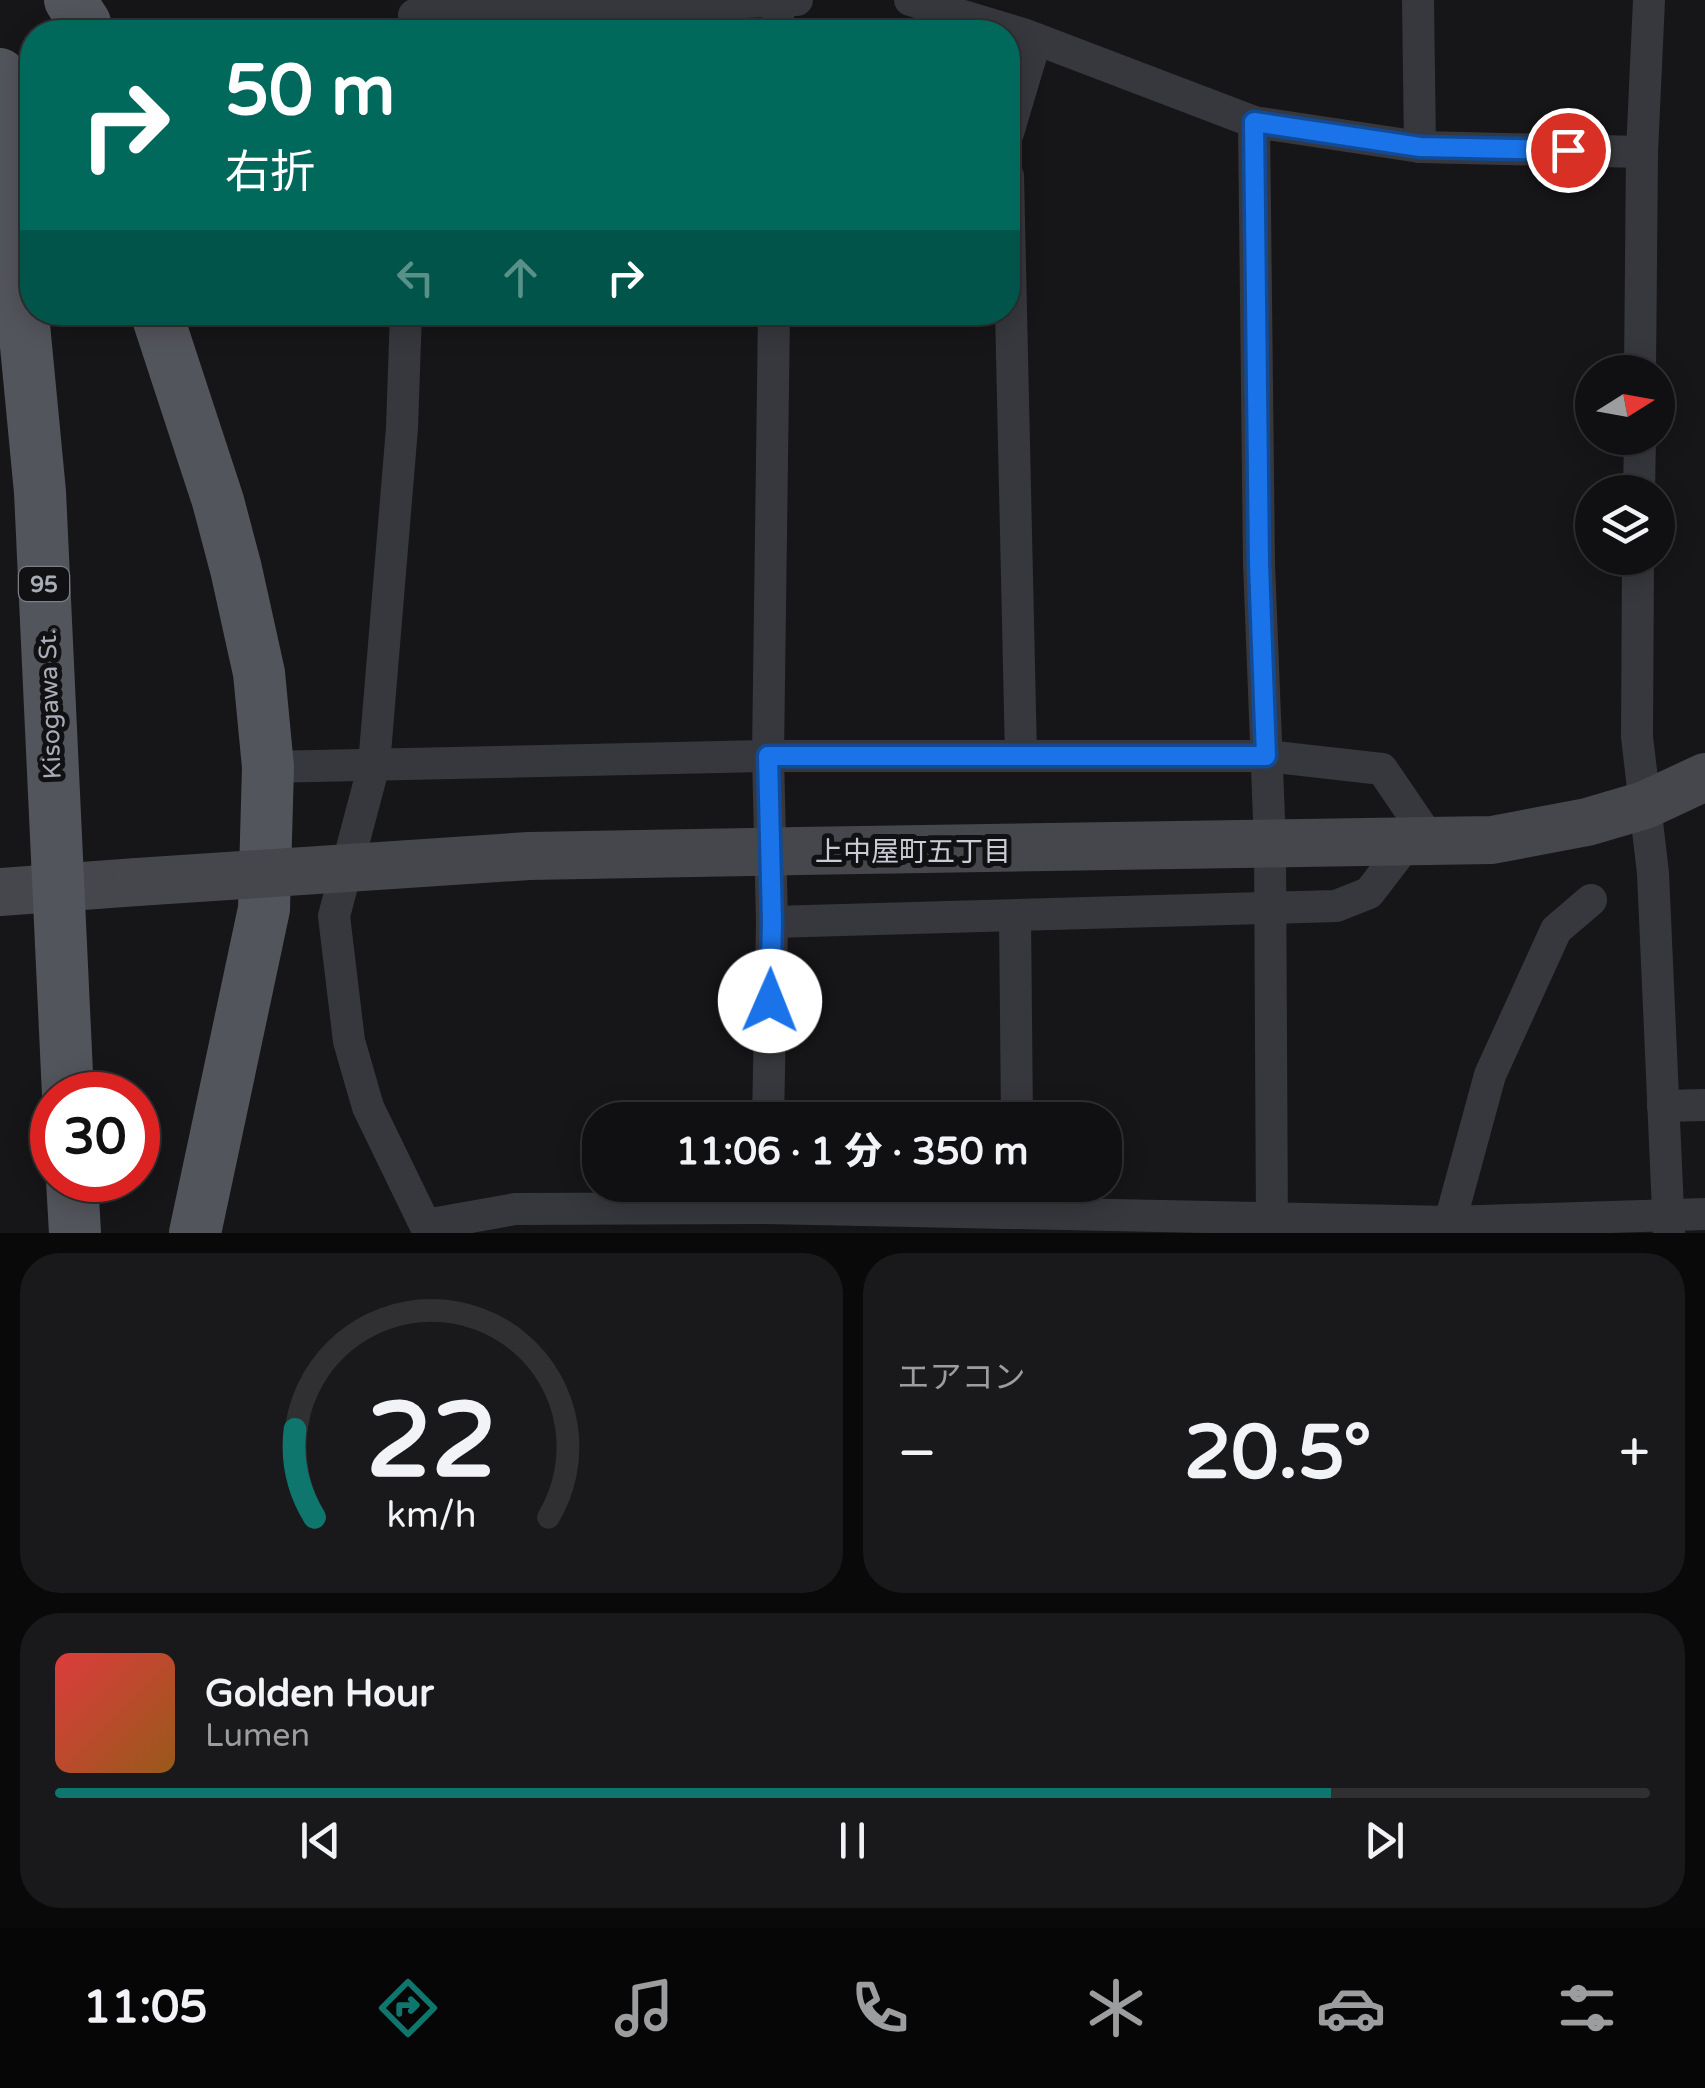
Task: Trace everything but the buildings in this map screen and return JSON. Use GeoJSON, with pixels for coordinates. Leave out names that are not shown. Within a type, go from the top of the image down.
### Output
{"type":"FeatureCollection","features":[{"type":"Feature","properties":{"kind":"main road","name":"Kisogawa St."},"geometry":{"type":"LineString","coordinates":[[0,74],[20,283]]}},
{"type":"Feature","properties":{"kind":"main road","name":"Kisogawa St."},"geometry":{"type":"LineString","coordinates":[[24,325],[40,492],[67,1072]]}},
{"type":"Feature","properties":{"kind":"main road"},"geometry":{"type":"LineString","coordinates":[[160,325],[236,569],[260,673],[268,767],[264,909],[195,1233]]}},
{"type":"Feature","properties":{"kind":"main road"},"geometry":{"type":"LineString","coordinates":[[73,1202],[75,1233]]}},
{"type":"Feature","properties":{"kind":"street"},"geometry":{"type":"LineString","coordinates":[[910,0],[973,20]]}},
{"type":"Feature","properties":{"kind":"street"},"geometry":{"type":"LineString","coordinates":[[1418,0],[1420,147]]}},
{"type":"Feature","properties":{"kind":"street"},"geometry":{"type":"LineString","coordinates":[[1640,355],[1642,152],[1649,0]]}},
{"type":"Feature","properties":{"kind":"street"},"geometry":{"type":"LineString","coordinates":[[414,16],[783,8]]}},
{"type":"Feature","properties":{"kind":"street"},"geometry":{"type":"LineString","coordinates":[[1020,35],[1254,122],[1420,147],[1642,152]]}},
{"type":"Feature","properties":{"kind":"street"},"geometry":{"type":"LineString","coordinates":[[1020,93],[1036,40]]}},
{"type":"Feature","properties":{"kind":"street"},"geometry":{"type":"LineString","coordinates":[[1254,122],[1259,564],[1270,844],[1272,1225]]}},
{"type":"Feature","properties":{"kind":"street"},"geometry":{"type":"LineString","coordinates":[[406,325],[402,428],[374,764],[334,916],[349,1041],[368,1107],[428,1229],[515,1209],[1018,1210],[1272,1225],[1448,1228],[1669,1225],[1705,1214]]}},
{"type":"Feature","properties":{"kind":"street"},"geometry":{"type":"LineString","coordinates":[[768,1102],[774,325]]}},
{"type":"Feature","properties":{"kind":"street"},"geometry":{"type":"LineString","coordinates":[[1011,325],[1021,756]]}},
{"type":"Feature","properties":{"kind":"street"},"geometry":{"type":"LineString","coordinates":[[1638,575],[1636,737],[1653,873],[1669,1225]]}},
{"type":"Feature","properties":{"kind":"street"},"geometry":{"type":"LineString","coordinates":[[268,767],[768,756],[1266,756],[1382,769],[1420,841]]}},
{"type":"Feature","properties":{"kind":"street"},"geometry":{"type":"LineString","coordinates":[[0,892],[528,856],[1492,840],[1587,822],[1646,805],[1705,778]]}},
{"type":"Feature","properties":{"kind":"street"},"geometry":{"type":"LineString","coordinates":[[772,922],[1336,906],[1369,893],[1420,841]]}},
{"type":"Feature","properties":{"kind":"street"},"geometry":{"type":"LineString","coordinates":[[1448,1228],[1490,1075],[1524,996],[1556,930],[1591,900]]}},
{"type":"Feature","properties":{"kind":"street"},"geometry":{"type":"LineString","coordinates":[[1015,916],[1017,1102]]}},
{"type":"Feature","properties":{"kind":"street"},"geometry":{"type":"LineString","coordinates":[[1663,1106],[1705,1105]]}},
{"type":"Feature","properties":{"kind":"district","name":"上中屋町五丁目"},"geometry":{"type":"Point","coordinates":[913,851]}},
{"type":"Feature","properties":{"kind":"route"},"geometry":{"type":"LineString","coordinates":[[770,1001],[768,756],[1266,756],[1259,564],[1254,122],[1420,147],[1568,150]]}}]}
